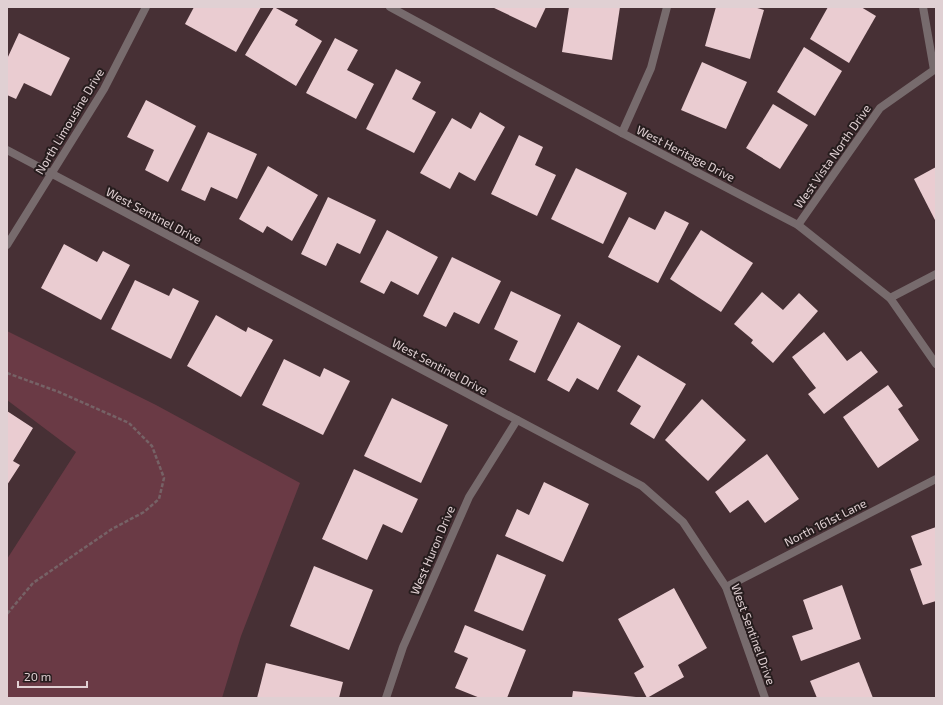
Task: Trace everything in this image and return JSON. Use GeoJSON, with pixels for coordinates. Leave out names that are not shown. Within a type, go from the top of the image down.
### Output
{"type":"FeatureCollection","features":[{"type":"Feature","properties":{"kind":"street","name":"North Limousine Drive"},"geometry":{"type":"LineString","coordinates":[[7,245],[104,89],[146,7]]}},
{"type":"Feature","properties":{"kind":"street","name":"West Heritage Drive"},"geometry":{"type":"LineString","coordinates":[[390,7],[622,133],[798,225],[890,298],[936,364]]}},
{"type":"Feature","properties":{"kind":"street"},"geometry":{"type":"LineString","coordinates":[[622,133],[652,68],[668,7]]}},
{"type":"Feature","properties":{"kind":"street","name":"West Vista North Drive"},"geometry":{"type":"LineString","coordinates":[[798,225],[880,108],[934,70],[923,7]]}},
{"type":"Feature","properties":{"kind":"street","name":"West Sentinel Drive"},"geometry":{"type":"LineString","coordinates":[[7,150],[642,486],[683,522],[726,587],[765,698]]}},
{"type":"Feature","properties":{"kind":"street"},"geometry":{"type":"LineString","coordinates":[[890,298],[936,274]]}},
{"type":"Feature","properties":{"kind":"street","name":"West Huron Drive"},"geometry":{"type":"LineString","coordinates":[[386,698],[403,647],[469,497],[517,420]]}},
{"type":"Feature","properties":{"kind":"street","name":"North 161st Lane"},"geometry":{"type":"LineString","coordinates":[[726,587],[936,479]]}},
{"type":"Feature","properties":{"kind":"path"},"geometry":{"type":"LineString","coordinates":[[7,373],[59,392],[129,423],[152,446],[164,478],[159,499],[144,512],[112,529],[33,583],[7,614]]}},
{"type":"Feature","properties":{"kind":"shaded area"},"geometry":{"type":"Polygon","coordinates":[[[7,331],[156,405],[300,483],[241,636],[222,698],[7,698],[7,559],[76,452],[7,400],[7,331]]]}},
{"type":"Feature","properties":{"kind":"building"},"geometry":{"type":"Polygon","coordinates":[[[194,7],[261,7],[236,52],[185,24],[194,7]]]}},
{"type":"Feature","properties":{"kind":"building"},"geometry":{"type":"Polygon","coordinates":[[[274,7],[298,20],[295,25],[322,41],[296,86],[245,55],[274,7]]]}},
{"type":"Feature","properties":{"kind":"building"},"geometry":{"type":"Polygon","coordinates":[[[492,7],[546,7],[536,28],[492,7]]]}},
{"type":"Feature","properties":{"kind":"building"},"geometry":{"type":"Polygon","coordinates":[[[569,7],[620,7],[612,60],[562,52],[569,7]]]}},
{"type":"Feature","properties":{"kind":"building"},"geometry":{"type":"Polygon","coordinates":[[[716,7],[754,7],[764,10],[750,59],[705,46],[716,7]]]}},
{"type":"Feature","properties":{"kind":"building"},"geometry":{"type":"Polygon","coordinates":[[[828,7],[861,7],[876,16],[849,63],[810,39],[828,7]]]}},
{"type":"Feature","properties":{"kind":"building"},"geometry":{"type":"Polygon","coordinates":[[[19,33],[70,58],[51,96],[24,83],[16,99],[7,95],[7,59],[19,33]]]}},
{"type":"Feature","properties":{"kind":"building"},"geometry":{"type":"Polygon","coordinates":[[[335,38],[358,50],[347,70],[374,84],[356,119],[306,93],[335,38]]]}},
{"type":"Feature","properties":{"kind":"building"},"geometry":{"type":"Polygon","coordinates":[[[804,47],[842,71],[815,116],[777,92],[804,47]]]}},
{"type":"Feature","properties":{"kind":"building"},"geometry":{"type":"Polygon","coordinates":[[[702,62],[747,82],[726,129],[681,110],[702,62]]]}},
{"type":"Feature","properties":{"kind":"building"},"geometry":{"type":"Polygon","coordinates":[[[396,69],[421,82],[412,99],[436,112],[414,153],[366,129],[396,69]]]}},
{"type":"Feature","properties":{"kind":"building"},"geometry":{"type":"Polygon","coordinates":[[[146,100],[196,126],[168,182],[145,170],[154,150],[127,137],[146,100]]]}},
{"type":"Feature","properties":{"kind":"building"},"geometry":{"type":"Polygon","coordinates":[[[773,104],[808,125],[780,169],[746,148],[773,104]]]}},
{"type":"Feature","properties":{"kind":"building"},"geometry":{"type":"Polygon","coordinates":[[[480,112],[505,127],[475,181],[459,172],[450,189],[420,173],[452,118],[471,129],[480,112]]]}},
{"type":"Feature","properties":{"kind":"building"},"geometry":{"type":"Polygon","coordinates":[[[208,132],[257,154],[237,199],[211,187],[205,201],[181,190],[208,132]]]}},
{"type":"Feature","properties":{"kind":"building"},"geometry":{"type":"Polygon","coordinates":[[[519,135],[543,147],[535,165],[556,175],[537,216],[491,194],[519,135]]]}},
{"type":"Feature","properties":{"kind":"building"},"geometry":{"type":"Polygon","coordinates":[[[268,166],[318,195],[292,241],[267,226],[263,233],[239,219],[268,166]]]}},
{"type":"Feature","properties":{"kind":"building"},"geometry":{"type":"Polygon","coordinates":[[[936,167],[936,222],[914,179],[936,167]]]}},
{"type":"Feature","properties":{"kind":"building"},"geometry":{"type":"Polygon","coordinates":[[[576,168],[627,193],[603,244],[551,219],[576,168]]]}},
{"type":"Feature","properties":{"kind":"building"},"geometry":{"type":"Polygon","coordinates":[[[328,197],[376,220],[360,254],[337,243],[326,266],[301,254],[328,197]]]}},
{"type":"Feature","properties":{"kind":"building"},"geometry":{"type":"Polygon","coordinates":[[[665,211],[689,223],[658,283],[608,257],[629,217],[655,230],[665,211]]]}},
{"type":"Feature","properties":{"kind":"building"},"geometry":{"type":"Polygon","coordinates":[[[387,230],[438,257],[418,295],[391,281],[384,294],[360,282],[387,230]]]}},
{"type":"Feature","properties":{"kind":"building"},"geometry":{"type":"Polygon","coordinates":[[[701,230],[753,263],[721,312],[670,279],[701,230]]]}},
{"type":"Feature","properties":{"kind":"building"},"geometry":{"type":"Polygon","coordinates":[[[64,244],[97,262],[103,251],[130,265],[101,320],[41,288],[64,244]]]}},
{"type":"Feature","properties":{"kind":"building"},"geometry":{"type":"Polygon","coordinates":[[[452,257],[501,281],[479,324],[454,312],[446,327],[423,316],[452,257]]]}},
{"type":"Feature","properties":{"kind":"building"},"geometry":{"type":"Polygon","coordinates":[[[135,280],[169,296],[173,288],[199,301],[171,359],[111,329],[135,280]]]}},
{"type":"Feature","properties":{"kind":"building"},"geometry":{"type":"Polygon","coordinates":[[[511,291],[561,315],[535,373],[509,360],[518,341],[494,329],[511,291]]]}},
{"type":"Feature","properties":{"kind":"building"},"geometry":{"type":"Polygon","coordinates":[[[762,292],[783,310],[799,293],[818,311],[773,363],[751,343],[753,340],[734,324],[762,292]]]}},
{"type":"Feature","properties":{"kind":"building"},"geometry":{"type":"Polygon","coordinates":[[[216,315],[246,332],[248,327],[273,340],[241,397],[187,366],[216,315]]]}},
{"type":"Feature","properties":{"kind":"building"},"geometry":{"type":"Polygon","coordinates":[[[578,322],[621,346],[598,390],[577,378],[569,392],[547,380],[578,322]]]}},
{"type":"Feature","properties":{"kind":"building"},"geometry":{"type":"Polygon","coordinates":[[[824,332],[847,361],[861,351],[878,372],[824,414],[808,394],[816,388],[792,357],[824,332]]]}},
{"type":"Feature","properties":{"kind":"building"},"geometry":{"type":"Polygon","coordinates":[[[638,355],[686,384],[654,439],[630,424],[641,406],[617,391],[638,355]]]}},
{"type":"Feature","properties":{"kind":"building"},"geometry":{"type":"Polygon","coordinates":[[[284,359],[320,377],[324,368],[350,381],[323,435],[262,405],[284,359]]]}},
{"type":"Feature","properties":{"kind":"building"},"geometry":{"type":"Polygon","coordinates":[[[888,385],[903,406],[898,409],[919,440],[878,468],[843,417],[888,385]]]}},
{"type":"Feature","properties":{"kind":"building"},"geometry":{"type":"Polygon","coordinates":[[[392,398],[448,425],[421,483],[364,456],[392,398]]]}},
{"type":"Feature","properties":{"kind":"building"},"geometry":{"type":"Polygon","coordinates":[[[702,399],[746,440],[708,481],[665,440],[702,399]]]}},
{"type":"Feature","properties":{"kind":"building"},"geometry":{"type":"Polygon","coordinates":[[[7,411],[33,428],[13,461],[20,465],[7,485],[7,411]]]}},
{"type":"Feature","properties":{"kind":"building"},"geometry":{"type":"Polygon","coordinates":[[[767,454],[799,499],[765,523],[748,500],[730,513],[715,492],[767,454]]]}},
{"type":"Feature","properties":{"kind":"building"},"geometry":{"type":"Polygon","coordinates":[[[354,469],[418,499],[402,533],[383,524],[367,560],[322,539],[354,469]]]}},
{"type":"Feature","properties":{"kind":"building"},"geometry":{"type":"Polygon","coordinates":[[[544,482],[589,504],[563,562],[505,536],[517,509],[529,515],[544,482]]]}},
{"type":"Feature","properties":{"kind":"building"},"geometry":{"type":"Polygon","coordinates":[[[936,527],[936,601],[923,605],[910,569],[922,565],[911,536],[936,527]]]}},
{"type":"Feature","properties":{"kind":"building"},"geometry":{"type":"Polygon","coordinates":[[[497,554],[546,575],[523,631],[474,611],[497,554]]]}},
{"type":"Feature","properties":{"kind":"building"},"geometry":{"type":"Polygon","coordinates":[[[314,566],[373,590],[349,650],[290,626],[314,566]]]}},
{"type":"Feature","properties":{"kind":"building"},"geometry":{"type":"Polygon","coordinates":[[[842,585],[861,639],[801,661],[792,636],[813,629],[803,600],[842,585]]]}},
{"type":"Feature","properties":{"kind":"building"},"geometry":{"type":"Polygon","coordinates":[[[674,588],[707,648],[678,665],[684,677],[647,698],[634,673],[644,667],[618,619],[674,588]]]}},
{"type":"Feature","properties":{"kind":"building"},"geometry":{"type":"Polygon","coordinates":[[[465,625],[526,650],[507,698],[480,698],[455,688],[468,658],[454,652],[465,625]]]}},
{"type":"Feature","properties":{"kind":"building"},"geometry":{"type":"Polygon","coordinates":[[[859,662],[873,698],[817,698],[810,681],[859,662]]]}},
{"type":"Feature","properties":{"kind":"building"},"geometry":{"type":"Polygon","coordinates":[[[266,663],[343,682],[339,698],[257,698],[266,663]]]}},
{"type":"Feature","properties":{"kind":"building"},"geometry":{"type":"Polygon","coordinates":[[[573,691],[636,697],[636,698],[572,698],[573,691]]]}}]}
